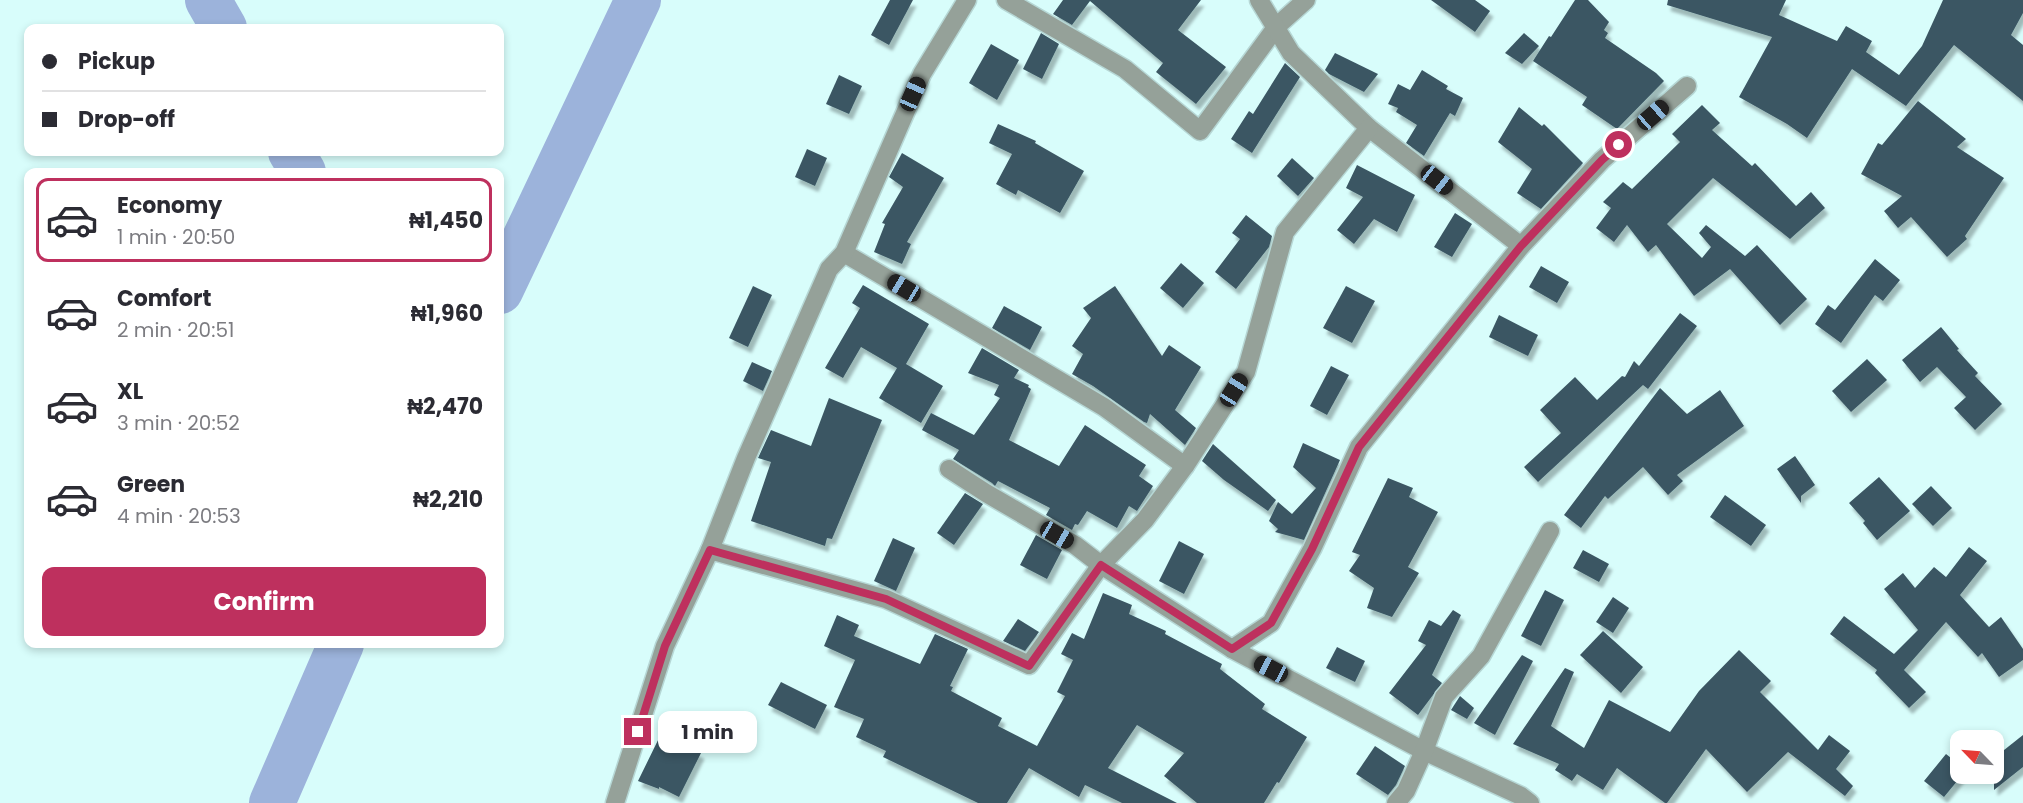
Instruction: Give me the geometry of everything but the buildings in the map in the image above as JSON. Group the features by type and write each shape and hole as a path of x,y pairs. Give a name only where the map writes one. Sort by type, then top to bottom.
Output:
{"street":[{"path":"615,803 665,646 710,550 746,458 829,269 844,253 922,74 967,0"},
{"path":"1006,0 1125,69 1200,131 1276,26 1306,0"},
{"path":"1259,0 1291,53 1369,128 1521,246"},
{"path":"1232,649 1271,623 1312,549 1359,447 1521,246 1602,160 1687,86"},
{"path":"710,550 886,599 1029,666 1101,565 1145,520 1185,466 1246,372 1285,231 1369,128"},
{"path":"844,253 1104,407 1185,466"},
{"path":"949,469 1075,545 1101,565 1232,649 1424,751 1521,796 1530,803"},
{"path":"1396,803 1406,791 1444,697 1481,656 1550,531"}],"waterway":[{"path":"208,0 222,24"},
{"path":"504,283 638,0"},
{"path":"293,156 301,168"},
{"path":"272,803 339,648"}],"route":[{"path":"638,732 665,646 710,550 886,599 1029,666 1101,565 1232,649 1271,623 1312,549 1359,447 1521,246 1619,145"}]}
